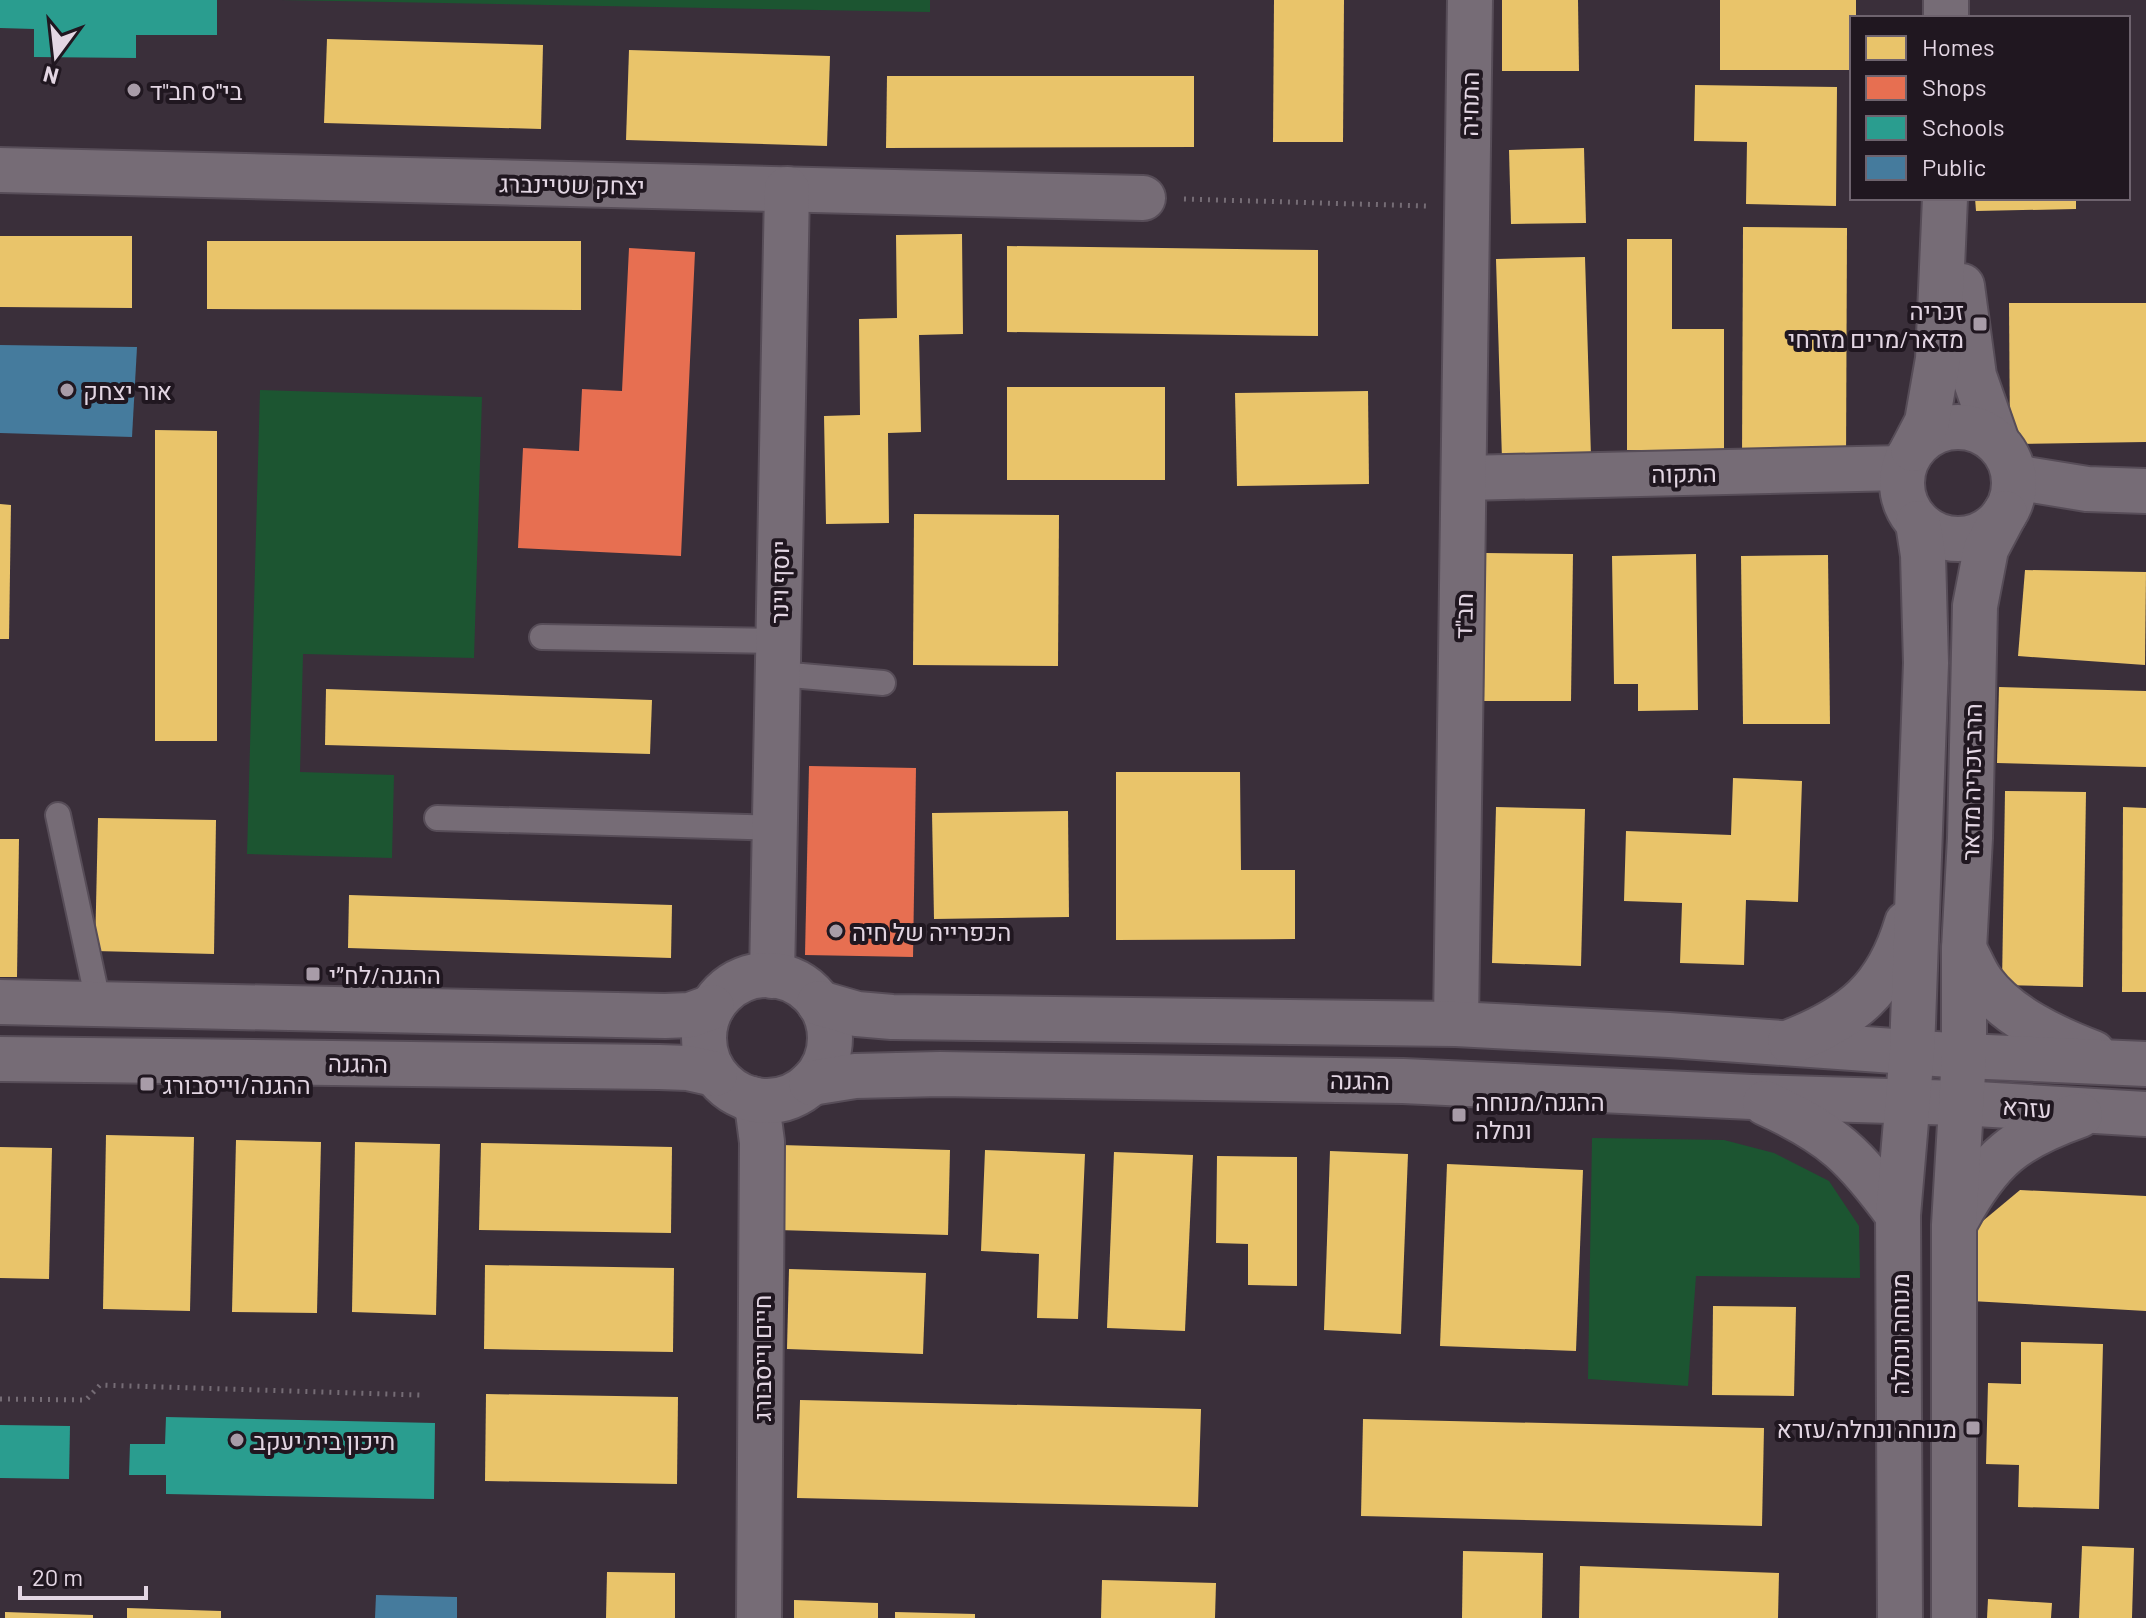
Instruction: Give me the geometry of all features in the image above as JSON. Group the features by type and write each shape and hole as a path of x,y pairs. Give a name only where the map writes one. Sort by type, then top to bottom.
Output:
{"street":[{"name":"התחיה","path":"1467,207 1470,0"},
{"name":"יצחק שטיינברג","path":"0,170 1143,198"},
{"name":"יוסף וינר","path":"772,976 787,189"},
{"path":"1908,459 1927,422 1938,359 1945,200"},
{"path":"1918,523 1948,538 1981,534 1995,525 2005,477 1974,376 1952,200"},
{"name":"חב\"ד","path":"1456,1024 1467,207"},
{"path":"1908,459 1927,436 1944,429 1963,427 1981,432 2005,477"},
{"name":"התקוה","path":"1465,478 1908,459"},
{"name":"הרב זכריה מדאר","path":"1908,459 1902,488 1907,507 1918,523 1923,555 1926,649 1912,1051"},
{"path":"2005,477 2087,489 2146,491"},
{"name":"הרב זכריה מדאר","path":"1964,1056 1964,949 1970,838 1975,606 2005,477"},
{"path":"1788,1043 1839,1020 1874,989 1890,967 1917,892"},
{"path":"1964,949 1982,982 2016,1014 2076,1046 2134,1063"},
{"path":"758,976 772,976 799,984 819,1003 827,1019 830,1036 828,1053 822,1069 798,1093 784,1099 752,1099 725,1085 715,1074 707,1058 705,1023 712,1007 731,986 758,976"},
{"path":"0,1002 665,1016 690,1015 712,1007"},
{"path":"819,1003 857,1014 892,1017 1456,1024 1912,1051"},
{"name":"עזרא","path":"1912,1051 2134,1063"},
{"name":"מנוחה ונחלה","path":"1900,1618 1898,1215 1912,1051"},
{"path":"1954,1618 1954,1225 1964,1056"},
{"name":"ההגנה","path":"0,1059 673,1067 715,1074"},
{"name":"ההגנה","path":"811,1083 855,1076 971,1074 1403,1081 1908,1102"},
{"path":"1752,1097 1793,1116 1841,1146 1867,1173 1898,1215"},
{"name":"חיים וייסבורג","path":"752,1099 758,1112 762,1142 759,1618"},
{"name":"עזרא","path":"1908,1102 2146,1114"},
{"path":"1954,1225 1974,1187 2011,1148 2039,1130 2090,1112"}],"lane":[{"path":"542,637 778,658 883,683"},
{"path":"58,815 99,1006"},
{"path":"437,818 777,828"}],"path":[{"path":"1143,198 1467,207"},
{"path":"0,1399 86,1400 100,1385 421,1395"}],"green space":[{"path":"281,0 930,0 930,12"},
{"path":"260,390 482,397 474,658 303,654 300,772 394,775 392,858 247,854"},
{"path":"1592,1138 1724,1140 1774,1153 1829,1181 1859,1226 1860,1278 1696,1276 1688,1386 1588,1379"}],"building: Homes":[{"path":"1274,0 1344,0 1343,142 1273,142"},
{"path":"1502,0 1578,0 1579,71 1502,71"},
{"path":"1720,0 1856,0 1856,16 1850,16 1850,70 1720,70"},
{"path":"327,39 543,45 541,129 324,123"},
{"path":"629,50 830,56 827,146 626,140"},
{"path":"887,76 1194,76 1194,147 886,148"},
{"path":"1695,85 1837,87 1836,206 1746,204 1747,142 1694,141"},
{"path":"1584,148 1586,223 1511,224 1509,150"},
{"path":"1975,200 2076,200 2076,209 1976,211"},
{"path":"1743,227 1847,228 1846,464 1742,463"},
{"path":"962,234 963,334 919,335 921,432 888,433 889,523 826,524 824,416 860,415 859,319 897,318 896,235"},
{"path":"0,236 132,236 132,308 0,307"},
{"path":"1627,239 1672,239 1672,329 1724,329 1724,451 1627,450"},
{"path":"207,241 581,241 581,310 207,309"},
{"path":"1007,246 1318,250 1318,336 1007,332"},
{"path":"1585,257 1591,457 1502,460 1496,259"},
{"path":"2009,303 2146,303 2146,442 2010,444"},
{"path":"1007,387 1165,387 1165,480 1007,480"},
{"path":"1368,391 1369,484 1237,486 1235,393"},
{"path":"155,430 217,431 217,741 155,741"},
{"path":"0,504 11,505 9,639 0,639"},
{"path":"914,514 1059,515 1058,666 913,665"},
{"path":"1485,553 1573,554 1571,701 1484,701"},
{"path":"1696,554 1698,710 1638,711 1638,684 1614,684 1612,556"},
{"path":"1828,555 1830,724 1743,724 1741,556"},
{"path":"2025,570 2146,572 2145,665 2018,656"},
{"path":"1999,687 2146,691 2146,767 1997,763"},
{"path":"326,689 652,700 650,754 325,745"},
{"path":"1116,772 1240,772 1241,870 1295,870 1295,939 1116,940"},
{"path":"1733,778 1802,781 1798,902 1746,900 1744,965 1680,963 1682,903 1624,901 1626,831 1731,835"},
{"path":"2005,791 2086,792 2083,987 2002,985"},
{"path":"1496,807 1585,809 1581,966 1492,963"},
{"path":"2123,807 2146,808 2146,992 2122,992"},
{"path":"1068,811 1069,917 934,919 932,813"},
{"path":"98,818 216,820 214,954 95,951"},
{"path":"0,839 19,839 17,977 0,977"},
{"path":"349,895 672,905 671,958 348,948"},
{"path":"106,1135 194,1137 190,1311 103,1309"},
{"path":"236,1140 321,1142 317,1313 232,1312"},
{"path":"355,1142 440,1144 436,1315 352,1312"},
{"path":"481,1143 672,1147 671,1233 479,1230"},
{"path":"781,1145 950,1150 948,1235 778,1230"},
{"path":"0,1147 52,1148 49,1279 0,1278"},
{"path":"985,1150 1085,1154 1078,1319 1037,1318 1039,1254 981,1251"},
{"path":"1330,1151 1408,1154 1401,1334 1324,1330"},
{"path":"1114,1152 1193,1155 1185,1331 1107,1328"},
{"path":"1217,1156 1297,1157 1297,1286 1248,1285 1248,1244 1216,1243"},
{"path":"1447,1164 1583,1170 1576,1351 1440,1346"},
{"path":"2020,1190 2146,1196 2146,1311 1971,1301 1978,1225"},
{"path":"485,1265 674,1268 673,1352 484,1349"},
{"path":"789,1269 926,1273 923,1354 787,1349"},
{"path":"1713,1306 1796,1307 1794,1396 1712,1395"},
{"path":"2021,1342 2103,1344 2099,1509 2018,1507 2019,1465 1986,1464 1988,1383 2021,1384"},
{"path":"486,1394 678,1397 677,1484 485,1481"},
{"path":"800,1400 1201,1409 1198,1507 797,1498"},
{"path":"1363,1419 1764,1428 1762,1526 1361,1516"},
{"path":"2082,1546 2134,1548 2132,1618 2079,1618"},
{"path":"1463,1551 1543,1553 1542,1618 1462,1618"},
{"path":"1580,1566 1779,1573 1778,1618 1579,1618"},
{"path":"607,1572 675,1573 675,1618 606,1618"},
{"path":"1102,1580 1216,1583 1215,1618 1101,1618"},
{"path":"1988,1599 2052,1603 2051,1618 1987,1618"},
{"path":"794,1600 878,1603 878,1618 794,1618"},
{"path":"127,1608 221,1611 221,1618 127,1618"},
{"path":"5,1612 93,1615 93,1618 5,1618"},
{"path":"895,1612 975,1614 975,1618 895,1618"}],"building: Shops":[{"path":"629,248 695,252 681,556 518,548 523,448 579,451 582,389 622,391"},
{"path":"809,766 916,768 913,957 805,955"}],"building: Schools":[{"path":"0,0 217,0 217,35 136,35 136,58 34,57 34,29 0,28"},
{"path":"166,1417 435,1423 434,1499 166,1494 166,1475 129,1475 130,1444 165,1444"},
{"path":"0,1425 70,1426 69,1479 0,1478"}],"building: Public":[{"name":"אור יצחק","path":"0,345 137,347 132,437 0,433"},
{"path":"376,1595 457,1597 457,1618 375,1618"}],"place":[{"name":"בי\"ס חב\"ד","path":"134,90"},
{"name":"זכריה מדאר/מרים מזרחי","path":"1980,324"},
{"name":"אור יצחק","path":"67,390"},
{"name":"הכפרייה של חיה","path":"836,931"},
{"name":"ההגנה/לח״י","path":"313,974"},
{"name":"ההגנה/וייסבורג","path":"147,1084"},
{"name":"ההגנה/מנוחה ונחלה","path":"1459,1115"},
{"name":"מנוחה ונחלה/עזרא","path":"1973,1428"},
{"name":"תיכון בית יעקב","path":"237,1440"}]}
